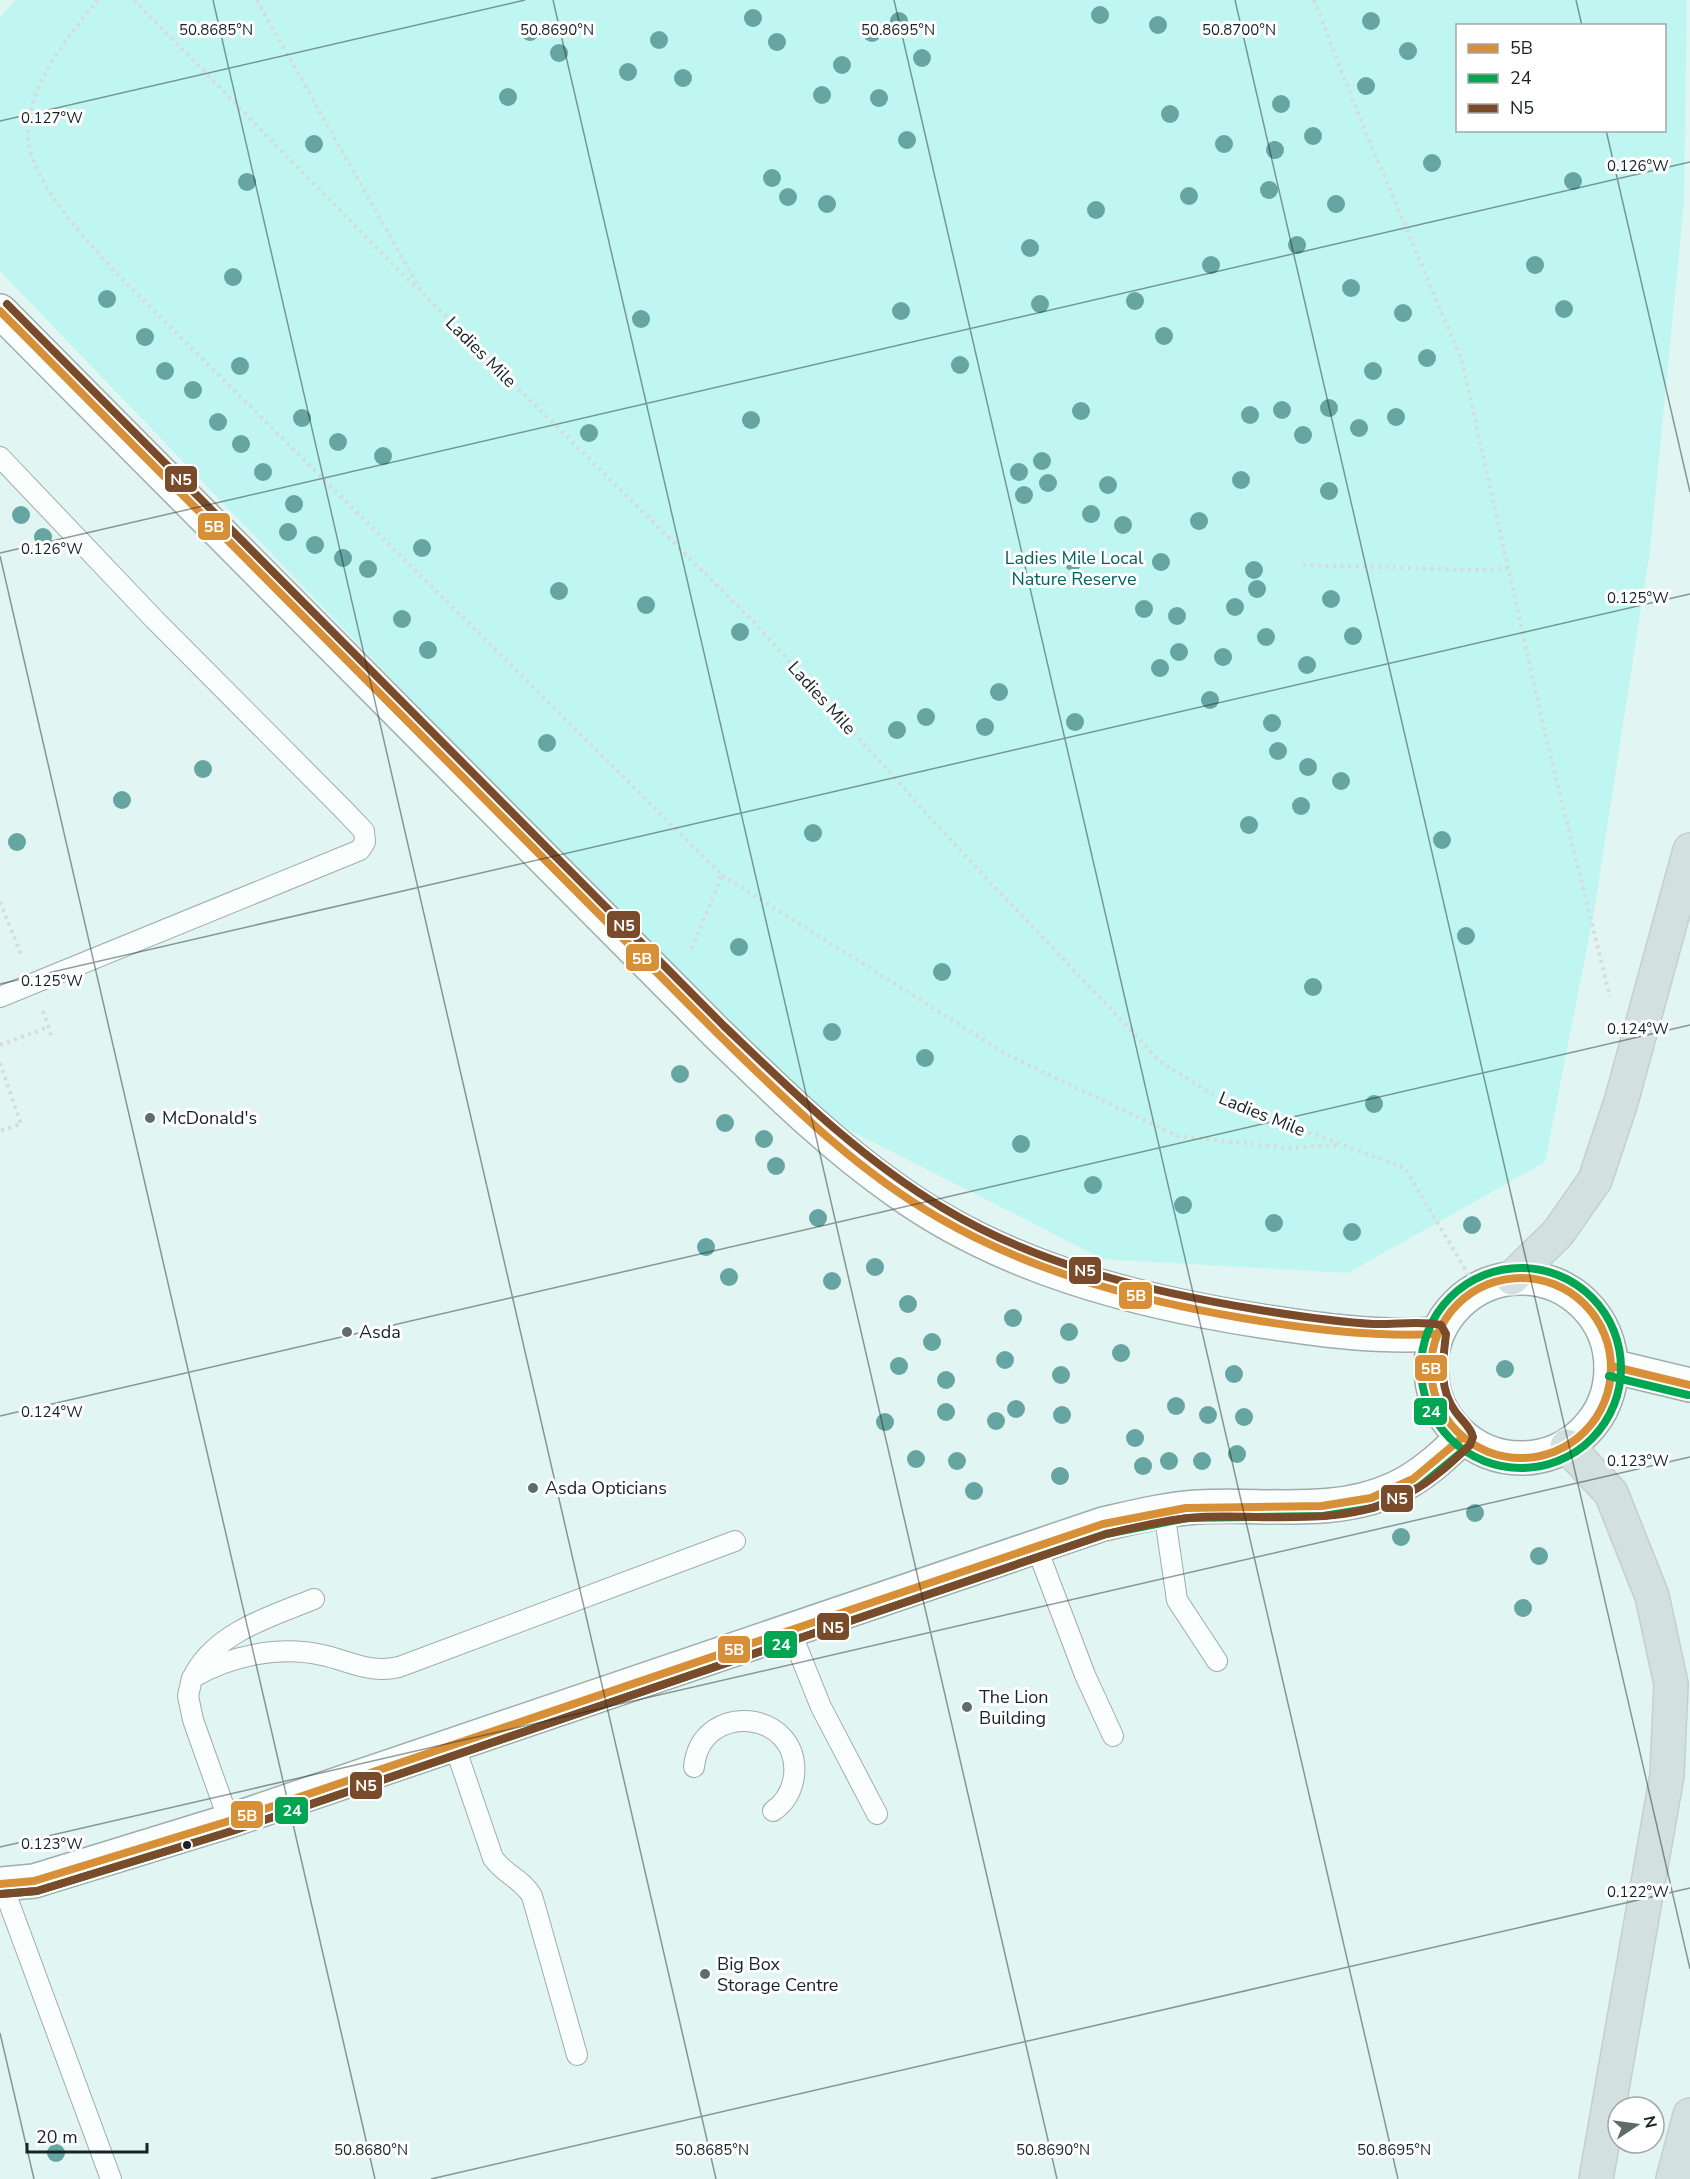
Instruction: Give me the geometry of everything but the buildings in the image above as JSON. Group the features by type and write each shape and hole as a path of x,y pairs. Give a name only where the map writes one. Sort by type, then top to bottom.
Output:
{"highway":[{"path":"1512,1278 1558,1233 1595,1180 1621,1102 1690,850"},
{"path":"1567,1446 1611,1493 1652,1596 1671,1684 1667,1776 1596,2179"},
{"path":"1673,2179 1690,2115"}],"street":[{"path":"0,311 674,990 821,1133 898,1193 978,1240 1078,1280 1148,1301 1327,1331 1395,1336 1436,1334"},
{"path":"1512,1278 1542,1279 1569,1291 1591,1311 1605,1337 1611,1365 1609,1389 1600,1412 1586,1431 1567,1446 1542,1456 1517,1458 1491,1454 1463,1437 1447,1421 1434,1394 1430,1364 1436,1334 1453,1308 1477,1288 1512,1278"},
{"path":"1611,1365 1679,1383"},
{"path":"1,1884 34,1881 229,1821 1103,1524 1164,1511 1227,1506 1333,1505 1368,1499 1394,1489 1420,1474 1463,1437"}],"lane":[{"path":"0,457 147,611 350,816 364,831 365,842 360,850 0,997"},
{"path":"1164,1511 1177,1600 1217,1661"},
{"path":"192,1678 223,1663 289,1651 321,1655 374,1670 399,1667 735,1541"},
{"path":"1036,1546 1085,1675 1113,1736"},
{"path":"229,1821 193,1720 188,1696 192,1678 206,1657 236,1633 261,1620 314,1599"},
{"path":"790,1630 821,1707 877,1814"},
{"path":"694,1767 702,1743 721,1725 747,1720 765,1725 785,1741 794,1766 794,1779 787,1797 773,1811"},
{"path":"454,1744 493,1858 503,1872 527,1888 532,1896 577,2055"},
{"path":"1,1884 111,2179"}],"path":[{"path":"99,0 61,44 47,68 30,125 29,143 34,161 52,193 80,234 141,298 722,875 1008,1055 1177,1136 1288,1148 1341,1144"},
{"path":"134,0 422,293"},
{"name":"Ladies Mile","path":"257,0 422,293 753,621 956,846 1162,1063 1224,1101 1406,1168 1477,1288"},
{"path":"1314,0 1359,116 1462,361 1545,733 1611,998"},
{"path":"1303,565 1480,570 1508,568"},
{"path":"674,990 722,875"},
{"path":"0,1045 49,1027"},
{"path":"0,1063 21,1124 0,1131"}],"green space":[{"name":"Ladies Mile Local Nature Reserve","path":"16,0 1687,0 1684,203 1650,550 1594,912 1545,1162 1348,1273 1103,1259 802,1106 0,271 0,17"}],"transit line":[{"name":"N5","path":"1,1894 37,1891 232,1831 1106,1534 1189,1518 1307,1517 1359,1511 1385,1504 1409,1493 1433,1477 1470,1445 1473,1437 1446,1393 1443,1374 1446,1334 1441,1325 1373,1324 1302,1317 1178,1295 1097,1274 1018,1246 980,1228 943,1208 884,1168 829,1123 724,1026 7,304"},
{"name":"5B","path":"0,311 717,1033 822,1133 908,1199 974,1237 1011,1254 1048,1269 1125,1293 1203,1311 1291,1326 1363,1333 1436,1334"},
{"name":"24","path":"1511,1268 1531,1268 1568,1279 1585,1290 1599,1304 1614,1330 1621,1358 1621,1368 1617,1397 1610,1415 1599,1432 1585,1446 1568,1457 1550,1464 1531,1468 1511,1468 1474,1457 1457,1446 1443,1432 1432,1415 1425,1397 1421,1378 1421,1358 1432,1321 1443,1304 1457,1290 1474,1279 1492,1272 1511,1268"},
{"name":"5B","path":"1521,1278 1555,1285 1571,1293 1585,1304 1596,1318 1604,1334 1611,1368 1604,1402 1596,1418 1585,1432 1571,1443 1555,1451 1521,1458 1487,1451 1471,1443 1457,1432 1446,1418 1438,1402 1431,1368 1438,1334 1446,1318 1457,1304 1471,1293 1487,1285 1521,1278"},
{"name":"5B","path":"1611,1366 1690,1385"},
{"name":"24","path":"1609,1376 1688,1395"},
{"name":"5B","path":"0,1884 34,1881 229,1821 1103,1524 1186,1508 1322,1506 1371,1498 1413,1479 1463,1437"},
{"name":"24","path":"1,1894 37,1891 232,1831 1106,1534 1187,1518 1323,1516 1373,1508 1419,1487 1470,1445"}],"place":[{"name":"McDonald's","path":"150,1118"},
{"name":"Asda","path":"347,1332"},
{"name":"Asda Opticians","path":"533,1488"},
{"name":"The Lion Building","path":"967,1707"},
{"name":"Big Box Storage Centre","path":"705,1974"}]}
